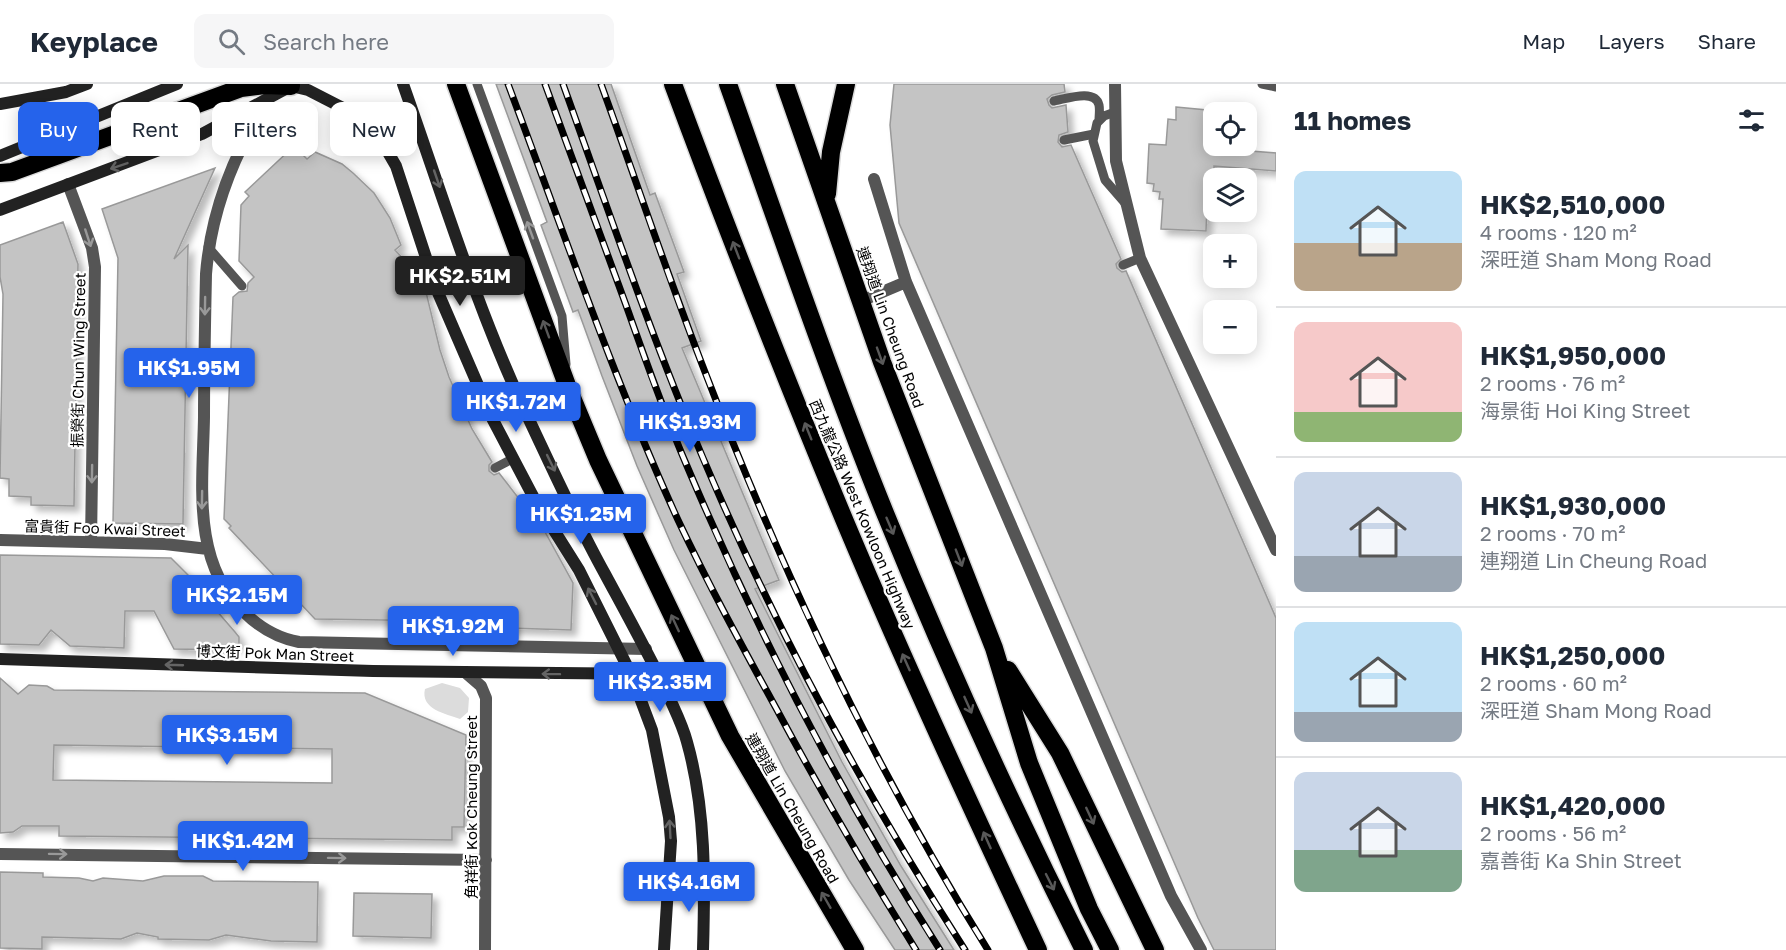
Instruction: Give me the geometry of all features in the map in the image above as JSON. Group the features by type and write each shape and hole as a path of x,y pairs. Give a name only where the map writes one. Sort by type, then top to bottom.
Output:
{"highway":[{"name":"連翔道 Lin Cheung Road","path":"456,84 568,388 603,471 730,736 855,950"},
{"name":"西九龍公路 West Kowloon Highway","path":"673,84 725,222 830,485 912,675 1038,950"},
{"name":"西九龍公路 West Kowloon Highway","path":"728,84 817,337 869,472 953,671 1034,850 1084,950"},
{"name":"連翔道 Lin Cheung Road","path":"785,84 882,362 994,648 1029,763 1089,909 1110,950"},
{"path":"826,200 831,152 846,84"},
{"path":"0,174 12,172 241,88 294,85"},
{"path":"994,648 1060,753 1155,950"}],"main road":[{"path":"0,105 66,92 87,84"},
{"path":"0,156 177,84"},
{"path":"403,84 487,322 524,410 597,559 646,649 680,721 697,788 702,836 703,950"},
{"path":"0,210 202,134 294,85 345,109 372,128 396,166 436,288 530,503 579,570 631,674 652,730 669,817 671,841 664,950"},
{"name":"博文街 Pok Man Street","path":"0,659 466,673 658,674"}],"street":[{"path":"1115,84 1116,161 1140,258 1276,550"},
{"name":"博文街 Pok Man Street","path":"268,100 254,122 231,170 216,211 208,247 205,286 202,510 214,572 223,587 250,618 284,640 315,643 646,649"},
{"path":"874,179 906,282 1171,896 1201,950"},
{"name":"振榮街 Chun Wing Street","path":"68,184 92,248 95,267 91,542"},
{"path":"861,301 906,282"},
{"name":"富貴街 Foo Kwai Street","path":"0,540 165,544 208,549"},
{"name":"角祥街 Kok Cheung Street","path":"466,673 481,687 486,698 485,950"},
{"path":"0,854 486,860"}],"lane":[{"path":"477,84 562,316 568,388"},
{"path":"1262,84 1276,87"},
{"path":"1054,101 1086,95 1094,98 1099,104 1099,120 1092,141 1105,180 1126,205"},
{"path":"1099,120 1115,112"},
{"path":"1064,140 1094,134"},
{"path":"208,247 242,286"},
{"path":"1123,265 1140,258"},
{"path":"495,468 512,459"},
{"path":"453,621 453,646"}],"shaded area":[{"path":"442,683 460,688 469,698 468,712 460,719 435,710 426,701 425,689"}],"building":[{"path":"496,84 611,84 650,195 655,193 684,272 677,274 701,341 682,348 779,580 755,589 842,762 901,866 954,950 895,950 849,880 785,771 674,550 637,466 578,310 573,312 541,225 547,222"},
{"path":"894,84 1064,84 1065,92 1052,95 1047,99 1052,108 1066,105 1068,132 1059,135 1058,142 1062,147 1071,145 1121,259 1116,264 1117,268 1122,272 1126,271 1276,618 1276,950 1214,950 1198,918 899,223 890,125"},
{"path":"1176,107 1203,110 1203,156 1257,156 1257,152 1276,153 1276,171 1214,166 1214,168 1203,168 1203,222 1206,222 1206,231 1161,229 1163,199 1159,199 1160,192 1153,191 1154,184 1147,183 1149,144 1166,145 1168,119 1176,120"},
{"path":"318,153 342,164 374,193 390,218 401,245 395,250 409,265 405,269 426,292 449,377 472,429 492,462 489,465 489,471 494,475 499,473 520,500 517,505 520,510 524,512 529,510 539,521 573,583 571,630 479,627 479,622 460,622 454,614 446,621 315,619 229,528 231,526 224,519 233,297 239,292 247,291 248,283 254,277 239,261 241,205 249,196 245,192 283,156 304,156 307,159 310,156 318,156"},
{"path":"215,168 174,259 188,245 183,524 113,523 118,258 102,209"},
{"path":"63,222 78,264 74,506 31,505 31,497 9,496 9,479 0,478 3,294 0,277 0,245"},
{"path":"0,555 171,558 199,586 239,637 239,644 226,650 174,649 154,611 125,611 124,648 70,646 51,630 39,645 0,644"},
{"path":"0,678 18,694 29,685 47,686 54,690 365,693 466,735 464,827 452,827 452,840 59,836 59,826 22,826 13,832 0,833","holes":["54,745 332,749 332,783 53,780"]},
{"path":"0,872 43,873 43,877 79,878 93,881 103,878 143,881 164,876 203,876 213,881 318,882 317,942 271,941 226,935 209,940 158,939 158,937 137,933 121,939 42,937 42,949 0,948"},
{"path":"354,893 432,894 431,938 353,936"}],"railway":[{"path":"508,84 610,358 678,520 701,568 810,769 916,950"},
{"path":"545,84 663,406 714,529 803,713 869,833 940,950"},
{"path":"563,84 666,366 703,458 760,585 857,771 965,950"},
{"path":"601,84 705,372 798,595 869,740 946,881 988,950"}]}
